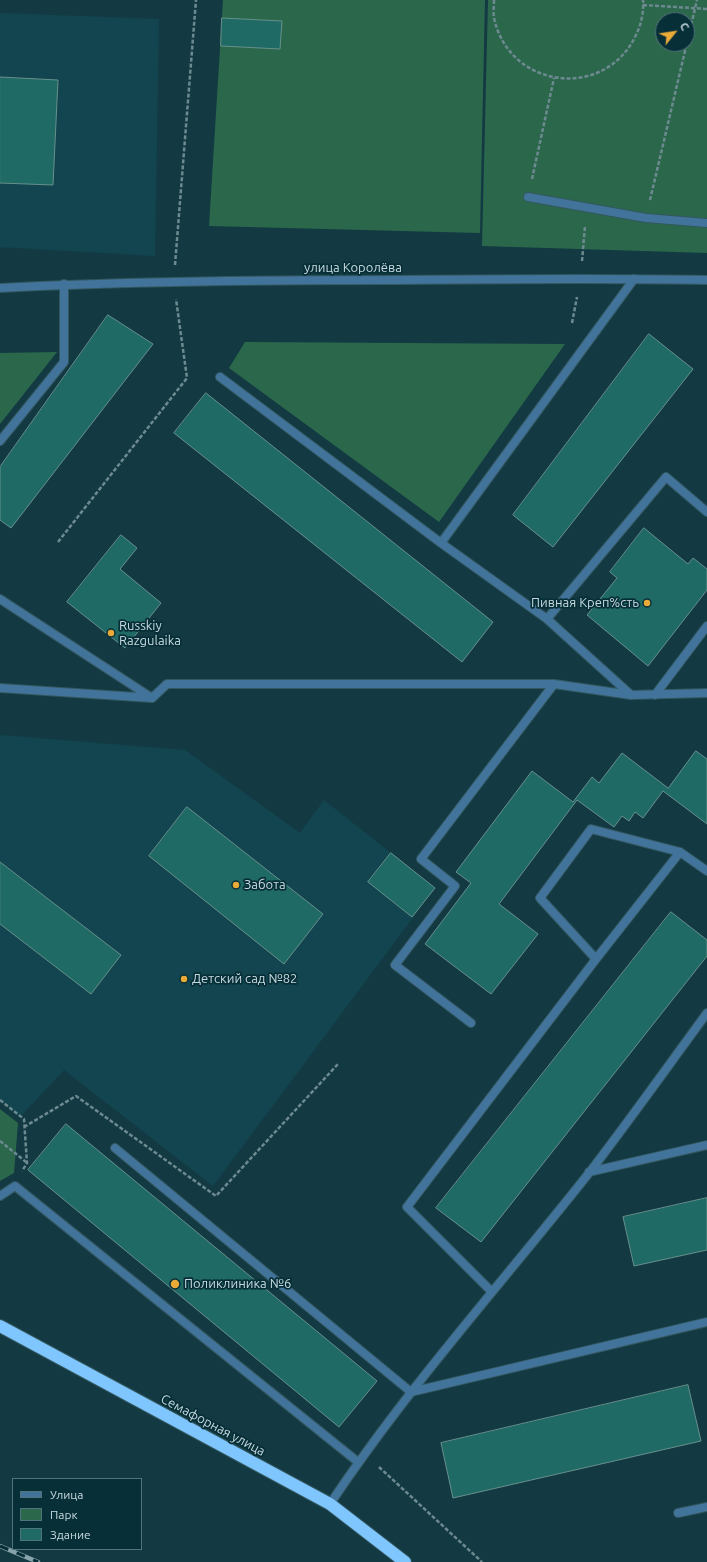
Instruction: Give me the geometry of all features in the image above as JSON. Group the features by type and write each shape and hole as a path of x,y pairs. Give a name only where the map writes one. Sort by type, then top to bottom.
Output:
{"highway":[{"name":"Семафорная улица","path":"0,1326 330,1504 405,1562"}],"street":[{"path":"528,197 646,218 707,223"},
{"path":"441,543 634,279"},
{"name":"улица Королёва","path":"0,288 64,284 174,281 707,280"},
{"path":"0,441 64,362 64,284"},
{"path":"220,377 441,543 547,619 631,695"},
{"path":"547,619 666,477 707,512"},
{"path":"0,598 152,698"},
{"path":"655,695 707,626"},
{"path":"0,688 152,698 167,684 554,684 631,695 707,693"},
{"path":"471,1023 395,965 455,886 421,859 554,684"},
{"path":"596,958 540,898 591,829 680,852 707,871"},
{"path":"492,1292 407,1207 596,958 680,852"},
{"path":"330,1504 364,1453 411,1392 589,1172 707,1013"},
{"path":"589,1172 707,1145"},
{"path":"115,1148 411,1392"},
{"path":"0,1196 15,1186 358,1462"},
{"path":"411,1392 707,1322"},
{"path":"678,1512 707,1507"}],"path":[{"path":"58,542 187,378 174,281 196,0"},
{"path":"494,0 494,18 502,39 515,57 533,70 554,78 576,79 597,74 616,63 631,46 640,27 643,0"},
{"path":"646,218 698,0"},
{"path":"643,5 707,9"},
{"path":"528,197 554,78"},
{"path":"24,1127 76,1096 216,1196 338,1064"},
{"path":"0,1141 27,1163"},
{"path":"364,1453 482,1562"}],"shaded area":[{"path":"0,13 159,19 155,256 0,247"},
{"name":"Детский сад №82","path":"0,735 185,750 300,833 324,800 435,888 213,1186 64,1070 20,1117 0,1101"}],"green space":[{"path":"223,0 485,0 480,233 209,226"},
{"path":"488,0 707,0 707,253 482,246"},
{"path":"245,342 565,344 439,522 229,368"},
{"path":"57,352 0,424 0,353"},
{"path":"0,1109 18,1123 14,1173 0,1181"}],"building":[{"path":"222,18 282,21 280,49 221,46"},
{"path":"0,77 58,80 53,185 0,183"},
{"path":"108,315 153,344 11,528 0,520 0,467"},
{"path":"649,334 693,369 553,547 513,515"},
{"path":"206,393 493,622 462,662 174,433"},
{"name":"Пивная Креп%сть","path":"644,528 688,564 693,558 707,569 707,590 648,666 587,615 617,578 610,572"},
{"path":"121,535 137,548 120,569 161,603 125,648 67,602"},
{"path":"696,751 707,759 707,824 663,791 643,818 635,812 629,821 622,816 614,827 577,800 499,904 538,934 491,994 425,944 471,883 456,872 532,771 573,802 592,777 599,783 622,753 668,788"},
{"name":"Забота","path":"187,807 323,914 284,964 149,856"},
{"path":"391,853 435,888 412,917 368,882"},
{"path":"0,862 121,955 91,994 0,924"},
{"path":"671,912 707,940 707,956 481,1242 436,1208"},
{"path":"66,1124 377,1381 339,1427 28,1170"},
{"path":"707,1198 707,1250 634,1266 623,1217"},
{"path":"688,1385 701,1441 453,1498 441,1443"}],"railway":[{"path":"0,1546 38,1562"}],"place":[{"name":"Пивная Креп%сть","path":"647,603"},
{"name":"Russkiy Razgulaika","path":"111,633"},
{"name":"Забота","path":"236,885"},
{"name":"Детский сад №82","path":"184,979"},
{"name":"Поликлиника №6","path":"175,1284"}]}
